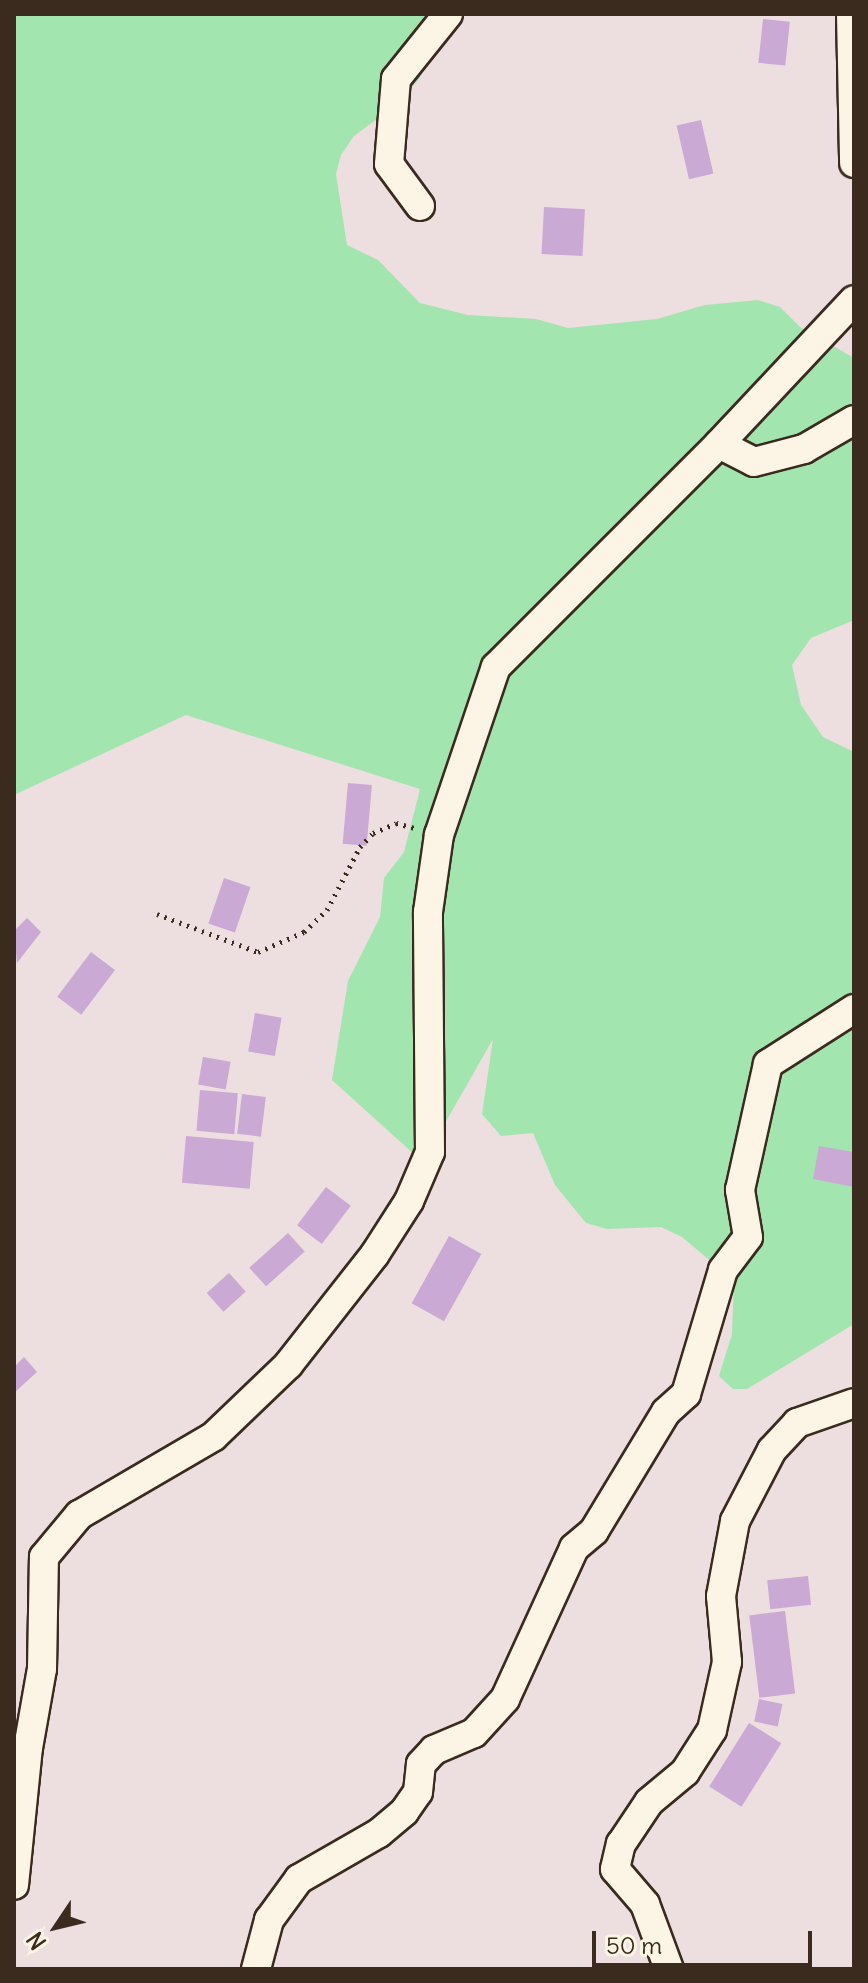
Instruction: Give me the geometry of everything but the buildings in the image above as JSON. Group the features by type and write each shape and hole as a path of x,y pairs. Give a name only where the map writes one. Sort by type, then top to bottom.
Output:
{"street":[{"path":"420,206 389,164 396,79 448,14"},
{"path":"851,14 854,163"},
{"path":"14,1885 28,1748 42,1669 44,1557 79,1515 214,1436 288,1365 375,1254 409,1201 430,1152 428,912 439,835 496,667 719,444 854,300"},
{"path":"719,444 754,462 804,449 854,420"},
{"path":"256,1969 269,1920 299,1879 379,1833 404,1812 418,1792 421,1764 434,1750 474,1733 505,1699 574,1548 594,1531 666,1412 686,1394 723,1270 748,1237 740,1190 768,1064 854,1009"},
{"path":"669,1969 645,1904 615,1869 621,1844 649,1802 685,1772 712,1730 727,1662 721,1596 735,1521 772,1450 797,1423 854,1403"}],"path":[{"path":"157,914 258,952 304,932 327,910 360,847 373,833 396,823 439,835"}],"green space":[{"path":"14,14 440,14 420,78 396,105 354,136 341,155 336,174 347,245 378,260 420,303 468,315 536,319 568,328 657,319 705,305 758,300 780,307 800,327 854,358 854,620 811,638 792,665 801,705 823,737 854,752 854,1324 747,1389 733,1389 719,1376 732,1334 734,1281 682,1237 661,1227 607,1229 586,1223 555,1185 533,1133 501,1136 482,1114 493,1039 444,1125 441,1140 415,1155 332,1080 348,981 380,917 384,878 404,852 420,789 186,715 14,795"}]}
